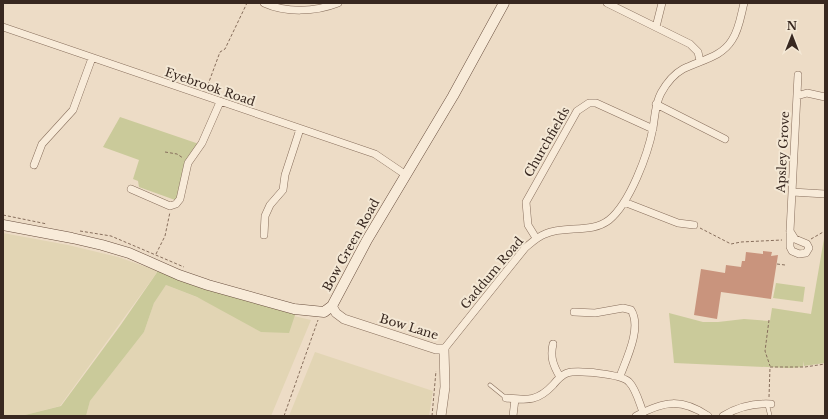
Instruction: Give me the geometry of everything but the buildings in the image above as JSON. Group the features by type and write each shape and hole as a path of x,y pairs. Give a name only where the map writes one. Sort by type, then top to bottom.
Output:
{"main road":[{"name":"Bow Green Road","path":"321,312 332,306 367,240 453,96 504,3"},
{"path":"3,225 102,245 129,253 179,275 208,285 294,309 321,312"}],"street":[{"path":"264,3 280,8 295,10 313,9 338,3"},
{"path":"607,3 690,44 698,52 700,61"},
{"path":"656,27 662,3"},
{"name":"Gaddum Road","path":"444,349 525,248 536,238 554,231 598,226 610,220 624,202 639,172 652,129 656,104 661,94 682,69 721,52 728,46 737,30 744,3"},
{"name":"Eyebrook Road","path":"3,27 204,97 375,154 406,174"},
{"path":"34,165 42,144 73,110 92,58"},
{"name":"Apsley Grove","path":"790,240 798,75"},
{"path":"797,96 806,93 825,97"},
{"path":"131,189 170,206 176,204 180,198 189,161 202,143 220,102"},
{"name":"Churchfields","path":"536,238 528,226 526,202 577,111 589,103 596,103 652,129"},
{"path":"656,104 725,139"},
{"path":"264,235 265,216 270,205 283,190 285,175 300,129"},
{"path":"792,192 825,194"},
{"path":"624,202 678,223 694,225"},
{"path":"790,231 795,239 806,243 808,246 808,251 799,254 792,251 790,240"},
{"name":"Bow Lane","path":"332,306 336,314 344,319 436,349 444,349 446,388 441,416"},
{"path":"574,312 595,313 623,308 631,310 636,320 636,324 633,341 620,376"},
{"path":"552,344 552,364 560,377"},
{"path":"506,398 534,400 547,391 560,377 575,372 620,376 628,380 633,387 643,412"},
{"path":"513,416 515,399"},
{"path":"636,416 662,404 683,403 708,416"},
{"path":"723,416 732,410 749,405 769,404"}],"lane":[{"path":"490,385 506,398"},
{"path":"769,404 770,416"}],"path":[{"path":"204,97 220,52 225,49 247,3"},
{"path":"165,152 177,154 189,161"},
{"path":"156,254 168,225 170,206"},
{"path":"694,225 732,244 752,241 790,240"},
{"path":"806,243 825,231"},
{"path":"777,264 785,265"},
{"path":"284,416 310,348 321,312"},
{"path":"769,320 765,351 770,367 769,404"},
{"path":"770,367 805,367 825,364"},
{"path":"432,416 436,365"}],"shaded area":[{"path":"3,233 68,245 118,257 158,271 60,406 21,416 3,416"},
{"path":"166,285 288,333 294,316 311,320 271,416 86,416 90,401 144,332 154,303"},
{"path":"315,352 433,391 429,416 289,416"}],"green space":[{"path":"120,117 199,144 179,195 175,200 139,187 138,181 133,179 139,160 103,147"},
{"path":"825,233 825,363 804,366 804,361 803,367 789,368 674,363 669,313 703,322 744,319 770,321 772,308 811,314"},
{"path":"158,271 296,312 289,333 261,332 197,297 166,285 154,303 144,332 90,401 86,416 21,416 61,406 120,326"},
{"path":"776,283 805,287 803,302 773,298"}]}
